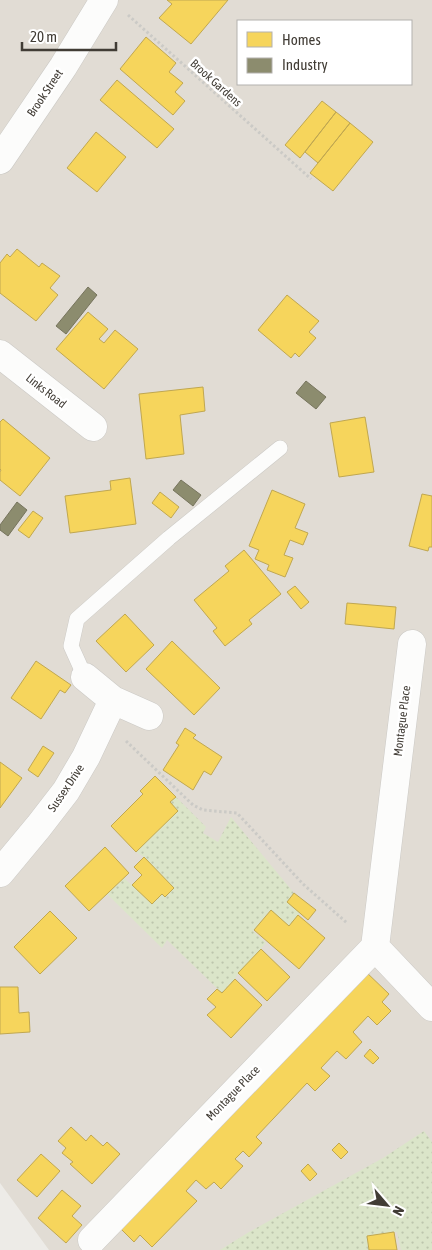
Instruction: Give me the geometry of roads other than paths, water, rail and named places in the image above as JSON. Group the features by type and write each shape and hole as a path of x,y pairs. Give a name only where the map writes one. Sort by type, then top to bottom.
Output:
{"street":[{"name":"Brook Street","path":"0,160 63,67 115,7"},
{"name":"Links Road","path":"0,354 93,427"},
{"name":"Montague Place","path":"92,1240 374,947 412,644"},
{"path":"85,677 109,710 149,716"},
{"name":"Sussex Drive","path":"2,868 66,791 86,757 109,710"},
{"path":"374,947 432,1007"}],"lane":[{"path":"85,677 71,646 77,619 169,538 280,448"}]}
